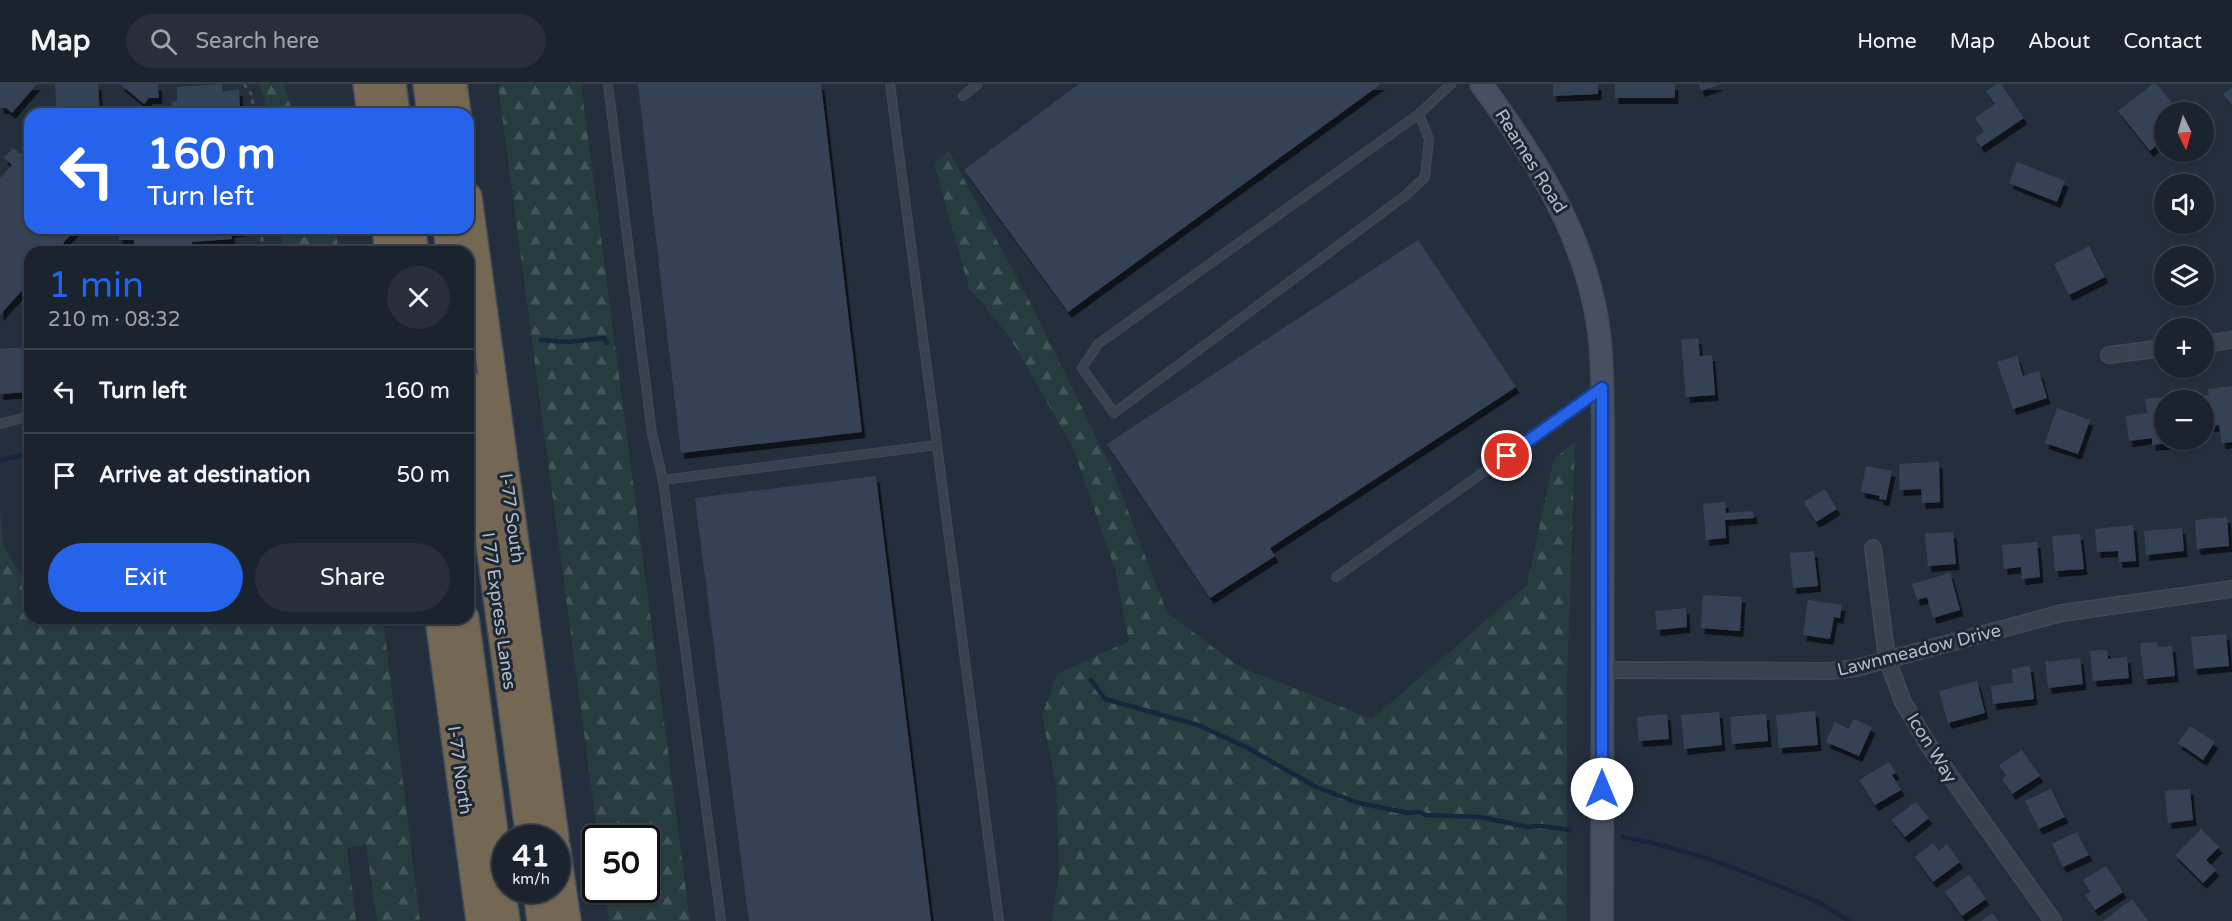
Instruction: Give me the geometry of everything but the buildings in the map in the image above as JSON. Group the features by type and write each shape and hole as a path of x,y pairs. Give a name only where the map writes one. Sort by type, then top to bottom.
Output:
{"highway":[{"path":"367,84 369,108"},
{"path":"392,84 395,108"},
{"path":"428,84 430,108"},
{"path":"453,84 456,108"},
{"name":"I-77 South","path":"473,234 553,825"},
{"name":"I 77 Express Lanes","path":"474,428 528,825"},
{"name":"I-77 North","path":"440,624 480,921"},
{"name":"I 77 Express Lanes","path":"466,624 506,921"},
{"path":"539,903 541,921"},
{"path":"564,903 567,921"}],"main road":[{"name":"Reames Road","path":"1481,84 1544,177 1569,223 1586,273 1598,323 1602,388 1602,921"}],"street":[{"path":"2214,343 2232,340"},
{"path":"2109,355 2154,349"},
{"name":"Icon Way","path":"1873,548 1887,659 1903,702 1929,746 2054,921"},
{"name":"Lawnmeadow Drive","path":"1602,670 1829,671 1856,668 2062,613 2232,589"}],"lane":[{"path":"608,84 652,434 663,480 721,921"},
{"path":"890,84 999,921"},
{"path":"963,96 978,84"},
{"path":"1419,114 1429,139 1425,177 1406,195 1114,413 1082,368 1098,344 1419,114 1451,84"},
{"path":"1336,577 1602,388"},
{"path":"0,424 24,418"},
{"path":"663,480 938,445"}],"path":[{"path":"244,84 252,95 253,108"}],"green space":[{"path":"260,84 284,84 291,108 266,108"},
{"path":"498,84 581,84 690,921 609,921 607,903 660,903 660,825 596,825"},
{"path":"949,151 1034,310 1113,472 1167,613 1240,667 1372,719 1527,585 1554,459 1575,442 1567,683 1567,921 1052,921 1059,874 1056,783 1042,716 1057,674 1129,641 1115,569 1073,448 1010,337 969,288 934,164"},
{"path":"281,234 336,234 338,246 282,246"},
{"path":"0,509 3,545 20,574 24,574 24,624 384,624 420,921 377,921 366,845 347,848 356,921 0,921"}],"waterway":[{"path":"541,340 568,342 604,338 607,343"},
{"path":"0,460 24,455"},
{"path":"1091,680 1105,699 1198,725 1248,748 1316,787 1359,803 1408,813 1480,817 1528,827 1540,826 1570,830"},
{"path":"1623,837 1681,850 1737,869 1813,900 1849,921"}],"route":[{"path":"1507,456 1602,388 1602,789"}]}
